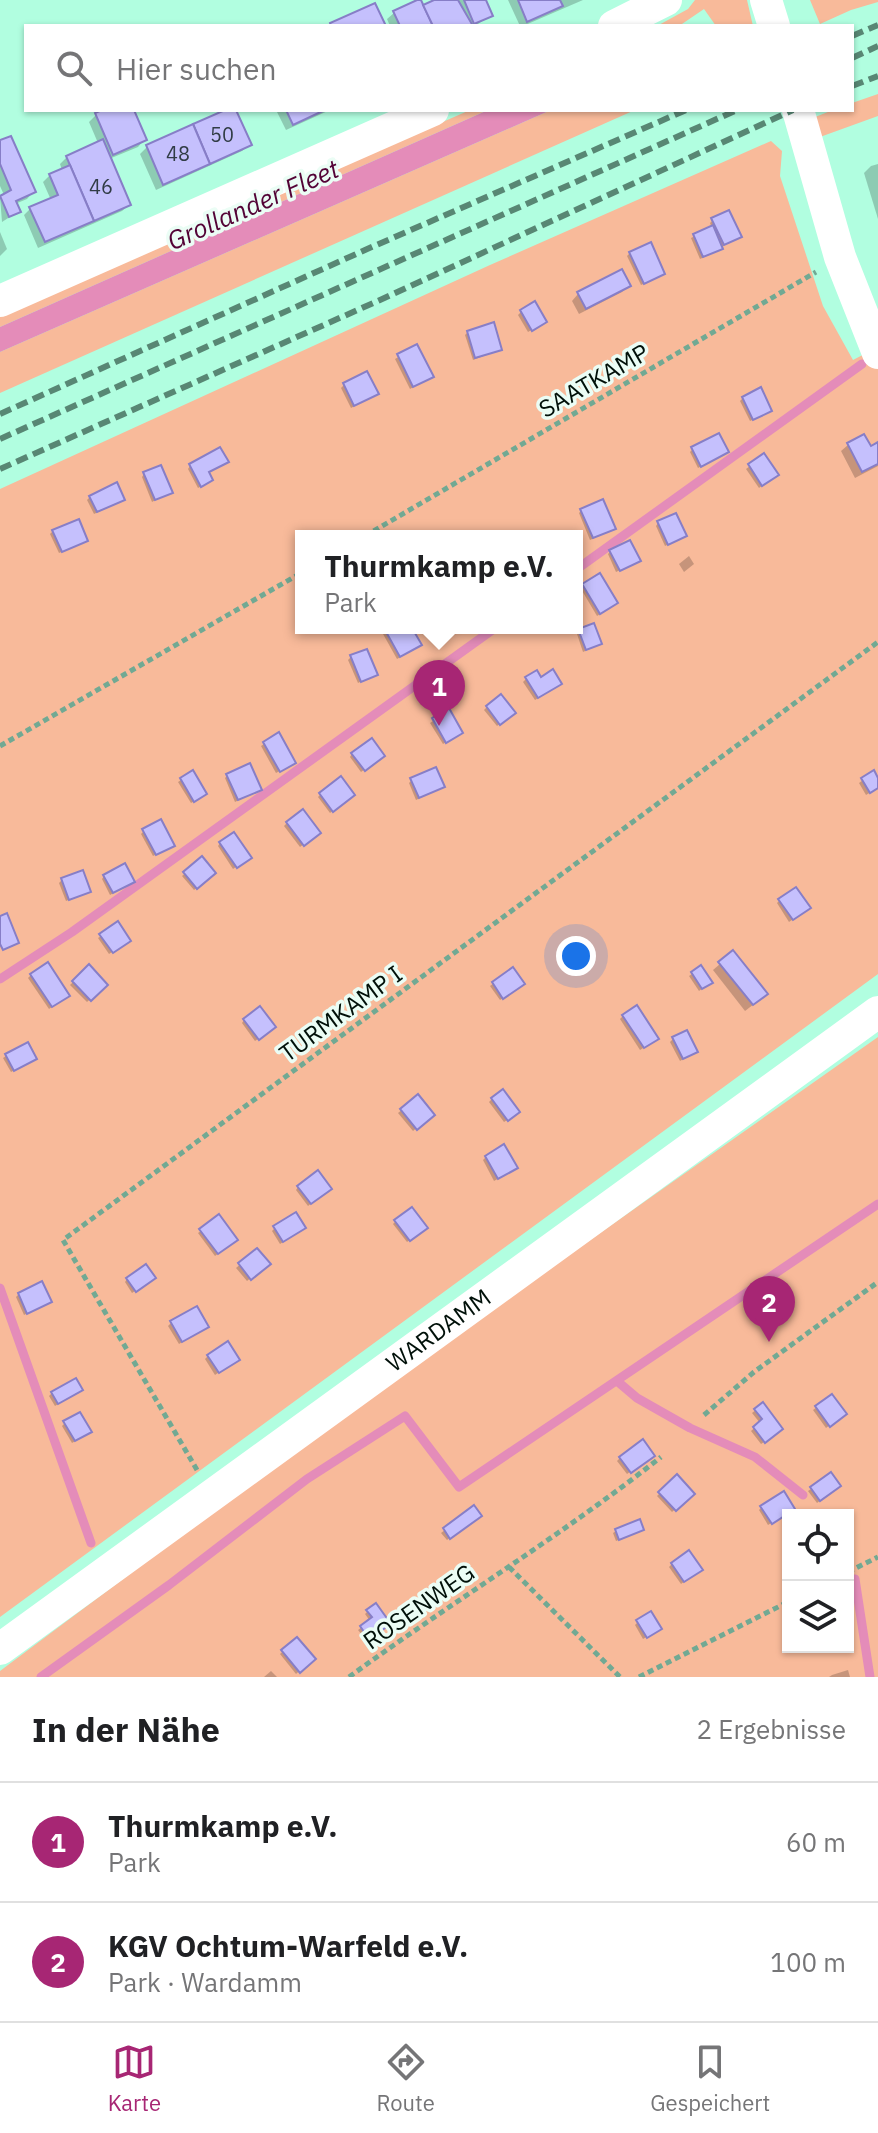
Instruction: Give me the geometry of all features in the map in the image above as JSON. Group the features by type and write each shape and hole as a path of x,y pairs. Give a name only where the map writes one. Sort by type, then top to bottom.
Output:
{"street":[{"path":"618,24 666,0"},
{"path":"766,0 773,24"},
{"path":"0,301 428,112"},
{"path":"799,112 840,257 878,353"},
{"name":"WARDAMM","path":"0,1649 878,1012"}],"path":[{"name":"SAATKAMP","path":"375,530 840,257"},
{"path":"0,746 295,576"},
{"name":"TURMKAMP I","path":"212,1496 63,1240 878,642"},
{"path":"704,1415 754,1372 878,1282"},
{"name":"ROSENWEG","path":"349,1677 422,1624 600,1505 661,1457"},
{"path":"854,1569 878,1557"},
{"path":"509,1567 620,1677"},
{"path":"639,1677 782,1605"}],"shaded area":[{"path":"695,0 747,0 753,24 715,24 704,9 682,24 661,24 688,9"},
{"path":"810,0 878,0 878,2 820,24"},
{"path":"878,94 878,116 820,137 815,117 828,112 854,112 854,102"},
{"path":"465,112 484,112 0,327 0,316"},
{"path":"484,112 546,112 0,352 0,327"},
{"path":"546,112 631,112 0,393 0,352"},
{"path":"771,141 782,151 780,176 823,306 853,360 878,347 878,974 0,1617 0,489 490,265"},
{"path":"878,1037 878,1677 0,1677 0,1671 349,1410"}],"building":[{"path":"421,0 432,24 399,24 393,11"},
{"path":"434,0 458,0 472,24 432,24 423,5"},
{"path":"464,0 486,0 493,16 474,24"},
{"path":"518,0 560,0 563,6 527,22"},
{"path":"375,3 385,24 330,24"},
{"path":"135,112 147,140 113,155 95,113"},
{"path":"220,112 237,112 252,145 210,164 193,124"},
{"path":"287,112 321,112 293,125"},
{"path":"193,124 210,164 163,185 146,145"},
{"path":"11,136 36,192 16,201 21,212 9,217 0,196 11,190 0,164 0,140"},
{"path":"103,139 131,205 94,221 66,156"},
{"path":"70,165 94,221 45,242 29,207 58,195 49,174"},
{"path":"729,210 742,237 724,245 711,218"},
{"path":"713,225 723,249 703,257 693,234"},
{"path":"651,242 665,274 644,284 629,252"},
{"path":"622,269 631,286 586,309 577,292"},
{"path":"535,301 547,322 532,331 520,310"},
{"path":"494,322 502,350 475,358 467,331"},
{"path":"417,344 434,377 413,387 397,354"},
{"path":"367,371 379,394 354,406 343,383"},
{"path":"761,387 772,411 753,420 742,397"},
{"path":"719,433 729,452 701,467 691,447"},
{"path":"864,434 871,446 878,442 878,464 862,472 847,443"},
{"path":"220,447 229,462 209,472 213,480 201,487 189,464"},
{"path":"764,453 779,475 762,486 748,464"},
{"path":"161,465 173,493 155,500 143,472"},
{"path":"117,482 125,500 97,512 89,496"},
{"path":"603,499 616,529 593,538 580,509"},
{"path":"676,513 687,536 668,545 657,521"},
{"path":"79,519 88,541 62,552 52,530"},
{"path":"630,540 641,561 620,571 609,550"},
{"path":"600,573 618,603 600,614 583,583"},
{"path":"594,623 602,644 586,650 580,634 583,634 583,627"},
{"path":"387,634 416,634 422,645 400,657"},
{"path":"367,649 378,675 361,682 350,655"},
{"path":"553,669 562,684 538,698 525,677 537,670 541,677"},
{"path":"501,694 516,713 500,725 486,706"},
{"path":"449,708 463,733 446,743 432,718"},
{"path":"279,732 296,763 280,772 263,742"},
{"path":"372,738 385,756 365,771 351,753"},
{"path":"250,763 262,790 238,800 226,774"},
{"path":"436,767 445,787 419,798 410,778"},
{"path":"193,770 207,794 194,802 180,778"},
{"path":"874,770 878,788 870,793 861,778"},
{"path":"341,776 355,795 333,812 319,793"},
{"path":"303,809 321,833 304,846 286,822"},
{"path":"161,819 175,846 156,855 142,829"},
{"path":"234,832 252,858 237,868 219,842"},
{"path":"202,856 216,873 197,889 183,872"},
{"path":"125,863 135,882 113,893 103,875"},
{"path":"83,870 91,892 69,900 61,878"},
{"path":"796,887 811,908 793,920 778,899"},
{"path":"7,913 19,943 3,950 0,944 0,916"},
{"path":"118,921 131,941 113,953 99,934"},
{"path":"733,950 768,994 753,1005 718,962"},
{"path":"48,962 70,996 52,1007 30,974"},
{"path":"89,964 108,985 91,1001 72,981"},
{"path":"701,965 713,983 702,989 691,972"},
{"path":"513,967 525,984 503,999 492,982"},
{"path":"637,1005 659,1039 644,1048 622,1015"},
{"path":"260,1006 276,1027 259,1040 243,1019"},
{"path":"687,1030 698,1052 683,1059 672,1037"},
{"path":"28,1042 37,1059 14,1071 5,1054"},
{"path":"503,1089 520,1112 508,1121 491,1098"},
{"path":"418,1094 435,1115 417,1130 400,1109"},
{"path":"504,1144 518,1168 498,1179 485,1156"},
{"path":"318,1170 332,1189 311,1204 297,1186"},
{"path":"412,1207 428,1228 410,1241 394,1220"},
{"path":"296,1212 306,1228 283,1242 273,1226"},
{"path":"219,1214 238,1240 218,1254 199,1229"},
{"path":"257,1248 271,1264 251,1280 238,1263"},
{"path":"146,1264 156,1278 136,1292 126,1278"},
{"path":"42,1281 52,1302 27,1314 18,1293"},
{"path":"197,1306 209,1327 182,1342 170,1321"},
{"path":"228,1341 240,1360 219,1373 207,1355"},
{"path":"76,1378 83,1390 58,1404 51,1392"},
{"path":"832,1394 847,1414 830,1427 815,1406"},
{"path":"763,1402 783,1429 765,1443 753,1427 762,1419 754,1409"},
{"path":"80,1412 92,1432 75,1441 63,1421"},
{"path":"643,1439 655,1456 631,1473 619,1457"},
{"path":"831,1472 841,1486 820,1501 810,1487"},
{"path":"677,1474 695,1494 676,1511 658,1492"},
{"path":"784,1491 795,1509 782,1509 782,1517 772,1524 760,1506"},
{"path":"474,1505 482,1516 450,1539 443,1528"},
{"path":"640,1519 644,1530 619,1540 615,1529"},
{"path":"689,1550 703,1570 684,1582 671,1563"},
{"path":"376,1603 391,1624 369,1639 360,1626 372,1617 366,1610"},
{"path":"651,1611 662,1629 647,1638 636,1620"},
{"path":"297,1637 316,1659 300,1673 281,1650"}],"waterway":[{"path":"583,565 862,364"},
{"path":"0,979 72,932 487,634"},
{"path":"41,1677 169,1585 307,1479 405,1416 459,1487 878,1204"},
{"path":"0,1288 91,1543"},
{"path":"617,1381 637,1398 690,1428 755,1457 803,1495"},
{"path":"855,1579 870,1677"}],"railway":[{"path":"854,35 878,25"},
{"path":"854,57 878,46"},
{"path":"854,85 878,76"},
{"path":"0,414 681,112"},
{"path":"0,439 733,112"},
{"path":"0,469 380,300 789,112"}],"place":[{"name":"Thurmkamp e.V.","path":"439,726"},
{"name":"KGV Ochtum-Warfeld e.V.","path":"769,1342"}],"water label":[{"name":"Grollander Fleet","path":"253,205"}]}
